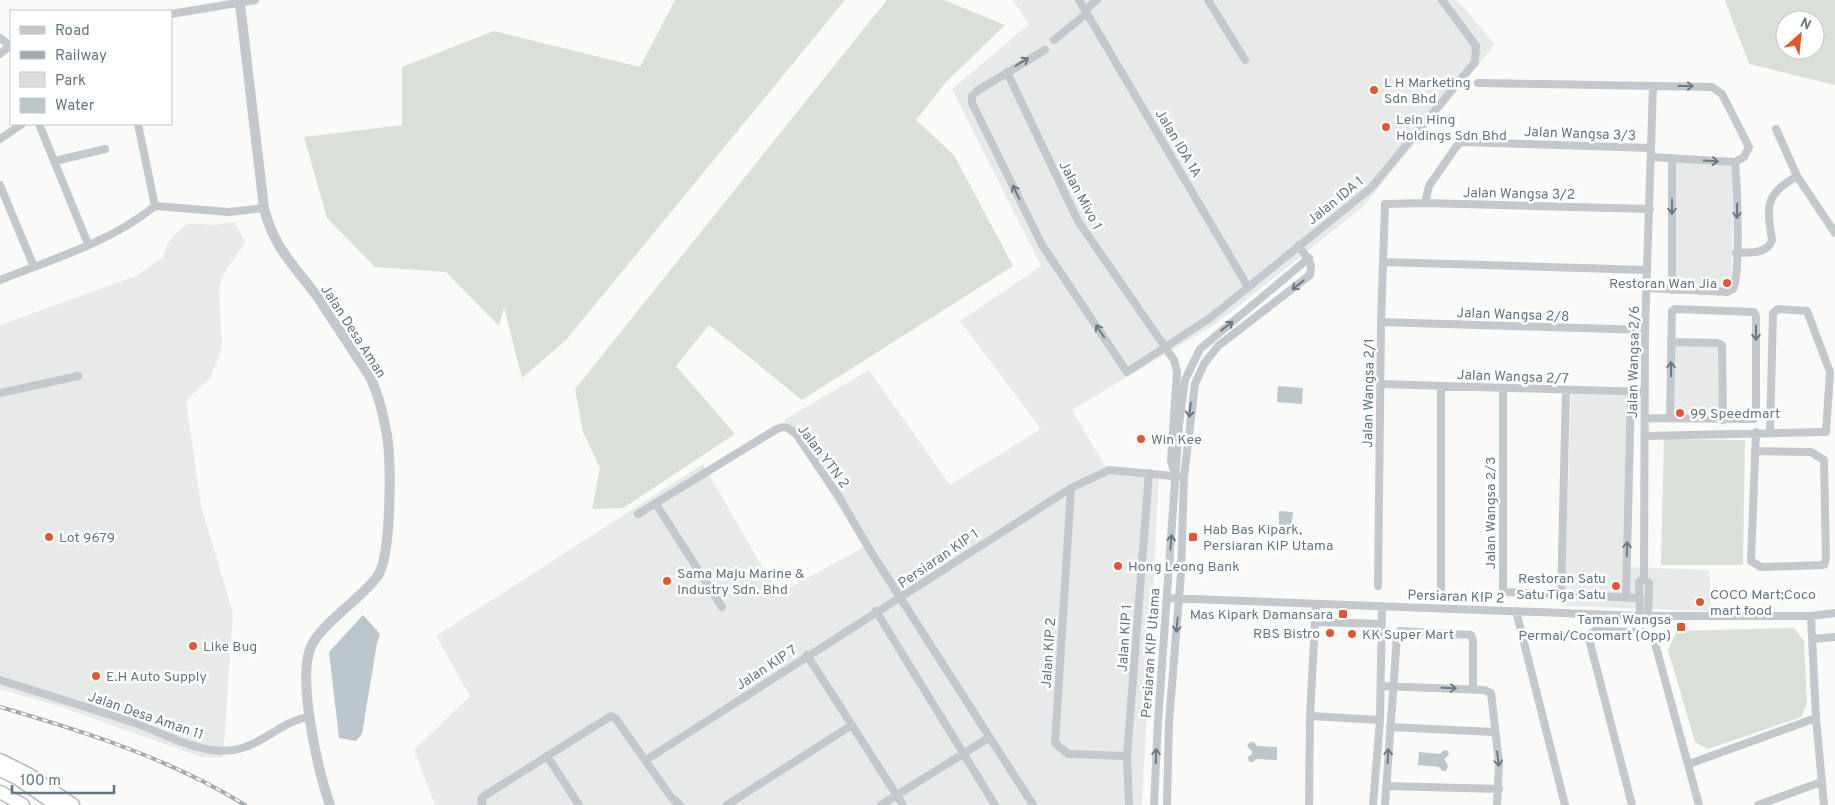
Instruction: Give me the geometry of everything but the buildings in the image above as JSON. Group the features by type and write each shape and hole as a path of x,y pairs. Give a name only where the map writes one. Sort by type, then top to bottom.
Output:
{"highway":[{"path":"0,760 28,774 73,805"},
{"path":"0,770 56,805"},
{"path":"0,792 23,805"}],"street":[{"path":"172,14 255,0"},
{"name":"Jalan IDA 1A","path":"1079,0 1248,287"},
{"path":"1054,40 1097,0"},
{"path":"1208,0 1245,60"},
{"name":"Jalan IDA 1","path":"1007,72 974,93 972,103 1042,245 1127,372 1164,346 1210,318 1372,188 1475,62 1476,46 1442,0"},
{"name":"Jalan Desa Aman","path":"240,4 264,208 277,246 318,299 370,377 376,390 387,436 388,500 383,566 373,582 312,644 307,667 309,717 323,786 330,805"},
{"path":"1007,72 1045,50"},
{"name":"Jalan Mivo 1","path":"1007,72 1078,221 1174,360 1177,372 1171,461 1180,476"},
{"path":"1478,83 1704,86 1718,89 1749,147 1744,157 1735,162 1651,157"},
{"name":"Jalan Wangsa 2/6","path":"1644,579 1645,330 1653,86"},
{"path":"0,140 21,125"},
{"path":"39,125 88,244"},
{"path":"138,125 155,206"},
{"path":"1776,129 1797,176 1835,233"},
{"name":"Jalan Wangsa 3/3","path":"1425,203 1428,186 1461,142 1651,148"},
{"path":"55,161 105,148"},
{"path":"1672,158 1672,290"},
{"path":"1647,288 1731,291 1736,282 1735,162"},
{"path":"1736,253 1761,251 1770,245 1772,240 1768,207 1777,190 1797,176"},
{"path":"0,184 34,267"},
{"name":"Jalan Wangsa 3/2","path":"1388,203 1650,209"},
{"name":"Jalan Wangsa 2/1","path":"1378,586 1382,262 1384,207 1388,203"},
{"path":"0,280 88,244 135,222 155,206 229,212 264,208"},
{"path":"1299,245 1308,258"},
{"name":"Persiaran KIP Utama","path":"1154,805 1167,598 1180,476 1192,398 1198,376 1218,346 1310,275 1312,270 1308,258 1267,295 1200,349 1188,370 1180,407 1180,476 1179,599 1169,722 1167,805"},
{"path":"1382,262 1647,270"},
{"path":"1645,436 1770,431 1822,433 1826,429 1830,372 1809,313 1805,311 1778,309 1774,313 1770,431"},
{"path":"1645,418 1723,420 1755,418 1755,314 1752,311 1673,310 1671,313 1670,418"},
{"name":"Jalan Wangsa 2/8","path":"1381,322 1645,330"},
{"path":"1671,342 1722,344 1723,420"},
{"path":"1188,370 1198,376"},
{"path":"0,393 78,376"},
{"name":"Jalan Wangsa 2/7","path":"1380,384 1645,392"},
{"path":"1440,386 1441,590"},
{"name":"Jalan Wangsa 2/3","path":"1503,388 1503,592 1640,598"},
{"path":"1561,594 1566,390"},
{"path":"1626,598 1632,392"},
{"name":"Jalan YTN 2","path":"638,514 782,426 789,428 796,434 839,496 900,596"},
{"path":"1755,451 1811,452 1824,460 1826,559 1824,565 1762,567 1752,561 1755,451 1756,432"},
{"name":"Persiaran KIP 1","path":"1033,805 900,596 1071,488 1109,470 1180,476"},
{"name":"Jalan KIP 1","path":"1129,805 1127,756 1148,473"},
{"name":"Jalan KIP 2","path":"1071,488 1055,743 1068,754 1127,756"},
{"path":"656,504 722,607"},
{"name":"Jalan Wangsa 2/6","path":"1644,579 1639,582 1644,616"},
{"name":"Jalan Wangsa 2/6","path":"1644,579 1649,583 1644,616"},
{"name":"Jalan KIP 7","path":"646,760 900,596"},
{"name":"Persiaran KIP 2","path":"1167,598 1644,616 1811,616 1835,613"},
{"path":"1309,805 1310,716 1316,604"},
{"path":"1373,805 1380,720 1382,606"},
{"path":"1516,611 1565,805"},
{"path":"876,612 995,805"},
{"path":"1811,616 1816,718 1824,805"},
{"path":"1315,622 1382,624"},
{"path":"1385,805 1397,636 1402,630 1468,634 1473,641 1474,689"},
{"path":"1632,805 1589,639 1590,634 1595,631 1642,632 1651,634 1655,640 1699,805"},
{"path":"1813,639 1835,637"},
{"path":"807,655 903,805"},
{"path":"1381,673 1395,674"},
{"name":"Jalan Desa Aman 11","path":"0,680 135,724 200,748 217,750 246,747 260,742 295,720 309,717"},
{"path":"1381,686 1474,689 1491,693 1499,763 1497,805"},
{"path":"482,803 484,796 611,716 616,719 671,797 680,805"},
{"path":"1310,716 1380,720"},
{"path":"1689,764 1816,718"},
{"path":"728,805 852,725"},
{"path":"1390,726 1494,732"},
{"path":"881,805 990,737"},
{"path":"548,756 579,805"},
{"path":"1758,805 1821,782"},
{"path":"1386,786 1499,789"}],"shaded area":[{"path":"1013,0 1457,0 1495,44 1363,207 1217,323 1072,410 1105,466 1159,474 1142,805 435,805 414,750 470,696 436,636 703,464 778,594 864,547 784,420 869,370 950,485 1041,429 960,321 1041,266 952,89 1029,24"},
{"path":"1675,161 1733,165 1732,284 1728,288 1675,287"},
{"path":"235,222 245,243 224,273 219,289 222,347 211,377 186,401 201,506 233,613 223,758 201,757 61,707 0,689 0,325 136,276 163,257 167,244 175,234 189,223 213,225"},
{"path":"1674,346 1718,346 1719,417 1673,416"},
{"path":"1571,394 1629,396 1624,567 1709,570 1712,611 1564,606"}],"green space":[{"path":"675,0 845,0 566,340 522,378 504,307 499,326 446,272 375,267 327,218 304,137 402,125 402,67 494,31 640,67"},
{"path":"887,0 944,0 1005,25 947,81 916,120 954,155 1013,266 802,400 709,325 676,366 735,434 623,508 592,509 600,468 583,432 575,389"},
{"path":"1725,0 1835,0 1835,85 1749,64"},
{"path":"1664,439 1745,440 1743,565 1661,565"},
{"path":"1794,628 1804,641 1807,703 1801,717 1708,749 1695,742 1668,650 1677,631"}],"water":[{"path":"1278,386 1303,388 1302,404 1277,402"},
{"path":"1279,511 1293,512 1291,527 1279,527"},
{"path":"363,615 380,634 362,734 356,741 339,738 329,652"},
{"path":"1250,742 1254,742 1257,746 1277,747 1277,760 1256,759 1253,762 1249,762 1248,757 1252,754 1252,751 1247,746"},
{"path":"1444,750 1448,751 1449,755 1444,759 1448,766 1446,771 1442,771 1439,767 1418,765 1419,752 1440,754"}],"railway":[{"path":"0,707 126,748 187,773 245,805"}],"place":[{"name":"L H Marketing Sdn Bhd","path":"1374,90"},
{"name":"Lein Hing Holdings Sdn Bhd","path":"1386,127"},
{"name":"Restoran Wan Jia","path":"1727,283"},
{"name":"99 Speedmart","path":"1680,413"},
{"name":"Win Kee","path":"1141,439"},
{"name":"Lot 9679","path":"49,537"},
{"name":"Hab Bas Kipark, Persiaran KIP Utama","path":"1193,537"},
{"name":"Hong Leong Bank","path":"1118,566"},
{"name":"Sama Maju Marine & Industry Sdn. Bhd","path":"667,581"},
{"name":"Restoran Satu Satu Tiga Satu","path":"1616,586"},
{"name":"COCO Mart;Coco mart food","path":"1700,602"},
{"name":"Mas Kipark Damansara","path":"1343,614"},
{"name":"Taman Wangsa Permai/Cocomart (Opp)","path":"1681,627"},
{"name":"RBS Bistro","path":"1330,633"},
{"name":"KK Super Mart","path":"1352,634"},
{"name":"Like Bug","path":"193,646"},
{"name":"E.H Auto Supply","path":"96,676"}]}
